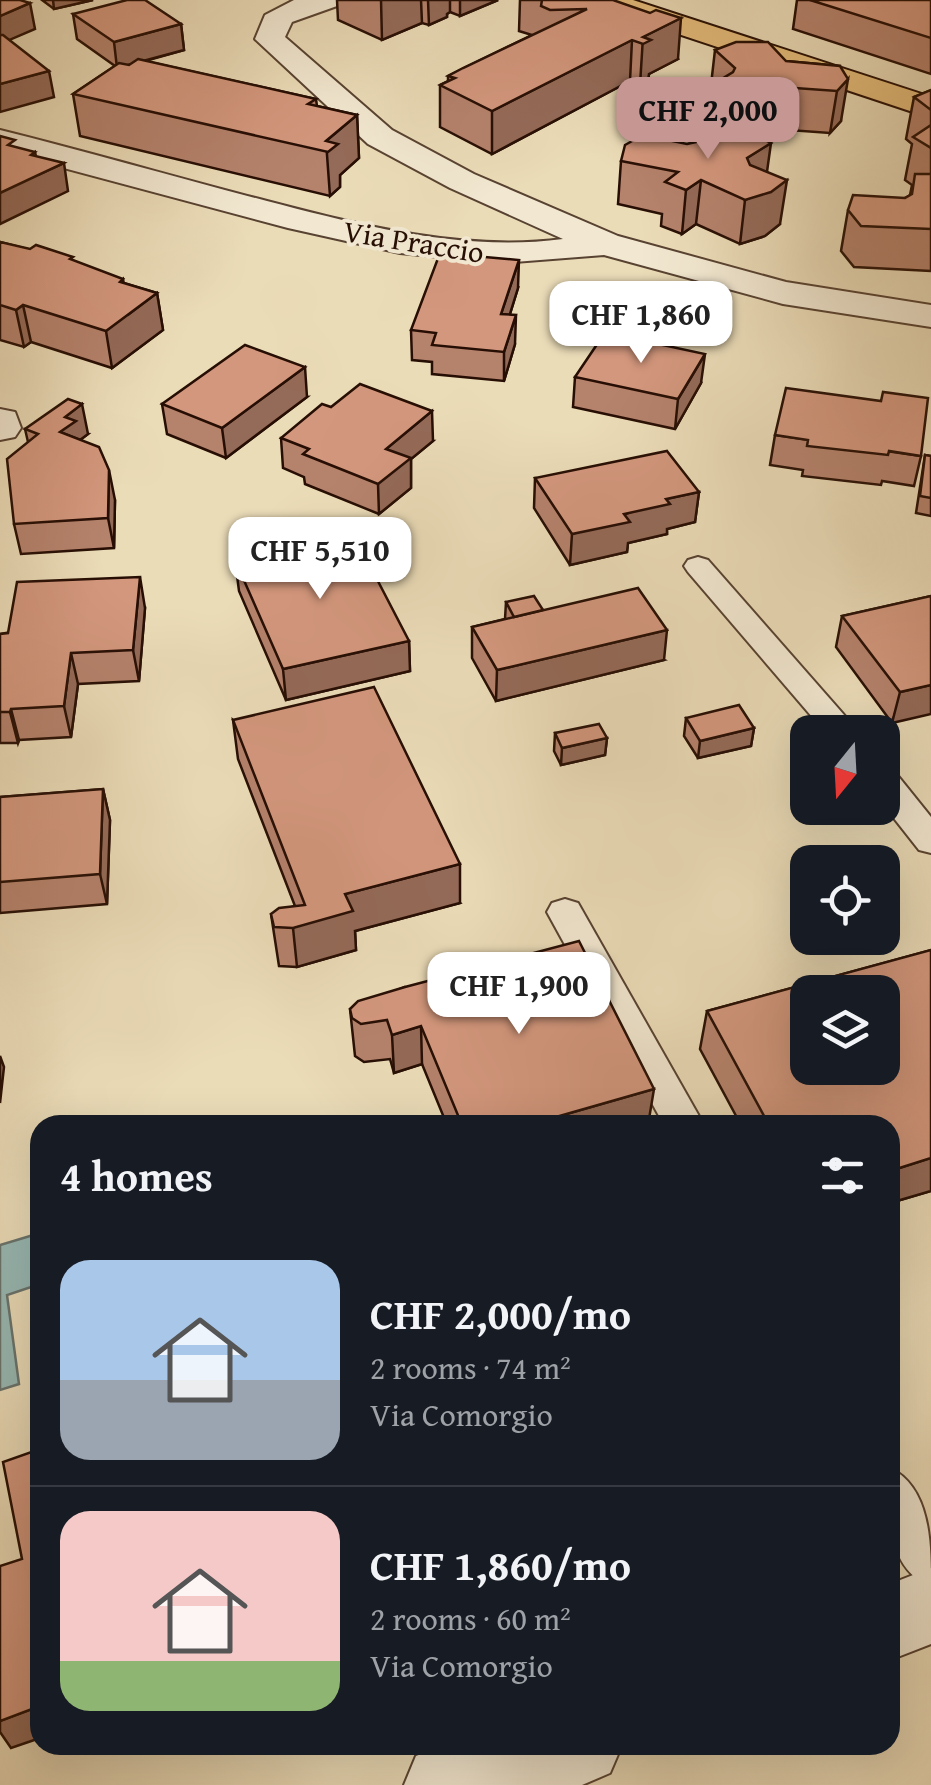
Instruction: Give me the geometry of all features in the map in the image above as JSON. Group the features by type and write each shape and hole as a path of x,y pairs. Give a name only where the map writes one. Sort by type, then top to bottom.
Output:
{"main road":[{"path":"604,0 931,108"}],"street":[{"name":"Via Praccio","path":"327,0 270,12 270,39 380,137 462,181 605,244"},
{"name":"Via Praccio","path":"0,140 311,223 430,250 531,255 605,244"},
{"path":"605,244 782,294 931,316"},
{"path":"900,1618 931,1606"},
{"path":"445,1785 548,1755"}],"lane":[{"path":"698,566 828,715"},
{"path":"900,802 931,841"},
{"path":"564,912 678,1115"},
{"path":"900,1508 931,1564"}],"water":[{"path":"30,1236 30,1287 7,1295 19,1384 0,1390 0,1245"}],"building":[{"path":"0,0 20,0 30,3 0,16"},
{"path":"127,0 145,0 181,24 114,42 73,14"},
{"path":"542,0 613,0 650,13 656,10 681,18 643,37 651,40 643,44 632,40 492,111 440,85 455,78 448,76 463,68 587,9 550,10 541,6"},
{"path":"810,0 931,0 931,38"},
{"path":"3,35 49,71 0,84"},
{"path":"736,42 768,42 786,61 840,66 848,79 837,91 781,87 754,104 725,99 707,88 735,68 715,50"},
{"path":"138,59 316,99 308,104 357,115 326,141 338,144 328,152 73,94 119,63 129,65"},
{"path":"931,90 931,110 914,97"},
{"path":"931,125 931,148 913,137"},
{"path":"720,128 749,132 771,143 747,158 750,165 787,180 771,192 745,200 701,180 686,190 665,182 678,172 621,161 625,145 643,135 687,144"},
{"path":"0,136 15,140 8,145 35,152 31,155 64,163 0,193"},
{"path":"915,174 931,174 931,229 861,226 848,210 853,195 905,198 912,194"},
{"path":"0,242 30,249 36,245 73,257 70,259 123,279 120,282 157,293 106,331 23,305 16,310 0,305"},
{"path":"440,253 519,260 501,314 516,315 504,352 432,345 436,333 411,330"},
{"path":"621,336 705,354 678,399 575,377 602,337 618,340"},
{"path":"245,345 305,367 222,428 162,404"},
{"path":"360,384 432,411 386,449 411,458 378,484 303,454 309,449 281,438 322,404 331,407"},
{"path":"786,388 881,401 883,392 928,398 921,456 807,446 808,440 775,435"},
{"path":"68,399 82,404 65,417 76,421 60,432 99,447 109,470 108,518 14,524 7,459 38,434 25,429"},
{"path":"667,451 699,492 666,499 670,504 624,514 630,522 572,534 535,478"},
{"path":"925,455 931,456 931,498 920,496"},
{"path":"354,535 409,641 283,669 235,560"},
{"path":"140,577 133,650 71,653 64,706 0,712 0,634 8,633 17,582"},
{"path":"638,588 667,630 497,670 472,627"},
{"path":"534,596 543,610 514,617 506,602"},
{"path":"931,596 931,685 900,692 842,616"},
{"path":"374,687 460,864 345,894 353,911 293,928 274,927 271,914 279,908 305,905 233,720"},
{"path":"739,705 754,728 700,741 686,718"},
{"path":"599,724 607,738 562,748 555,733"},
{"path":"103,789 100,874 0,882 0,797"},
{"path":"579,941 654,1089 563,1115 458,1115 421,1026 392,1035 387,1020 361,1024 352,1018 350,1009 358,1001"},
{"path":"931,950 931,1158 900,1168 900,1115 764,1115 707,1011 790,988 790,1085 900,1085 900,975 839,975"},
{"path":"30,1453 30,1710 0,1721 0,1566 22,1559 3,1462"}]}
